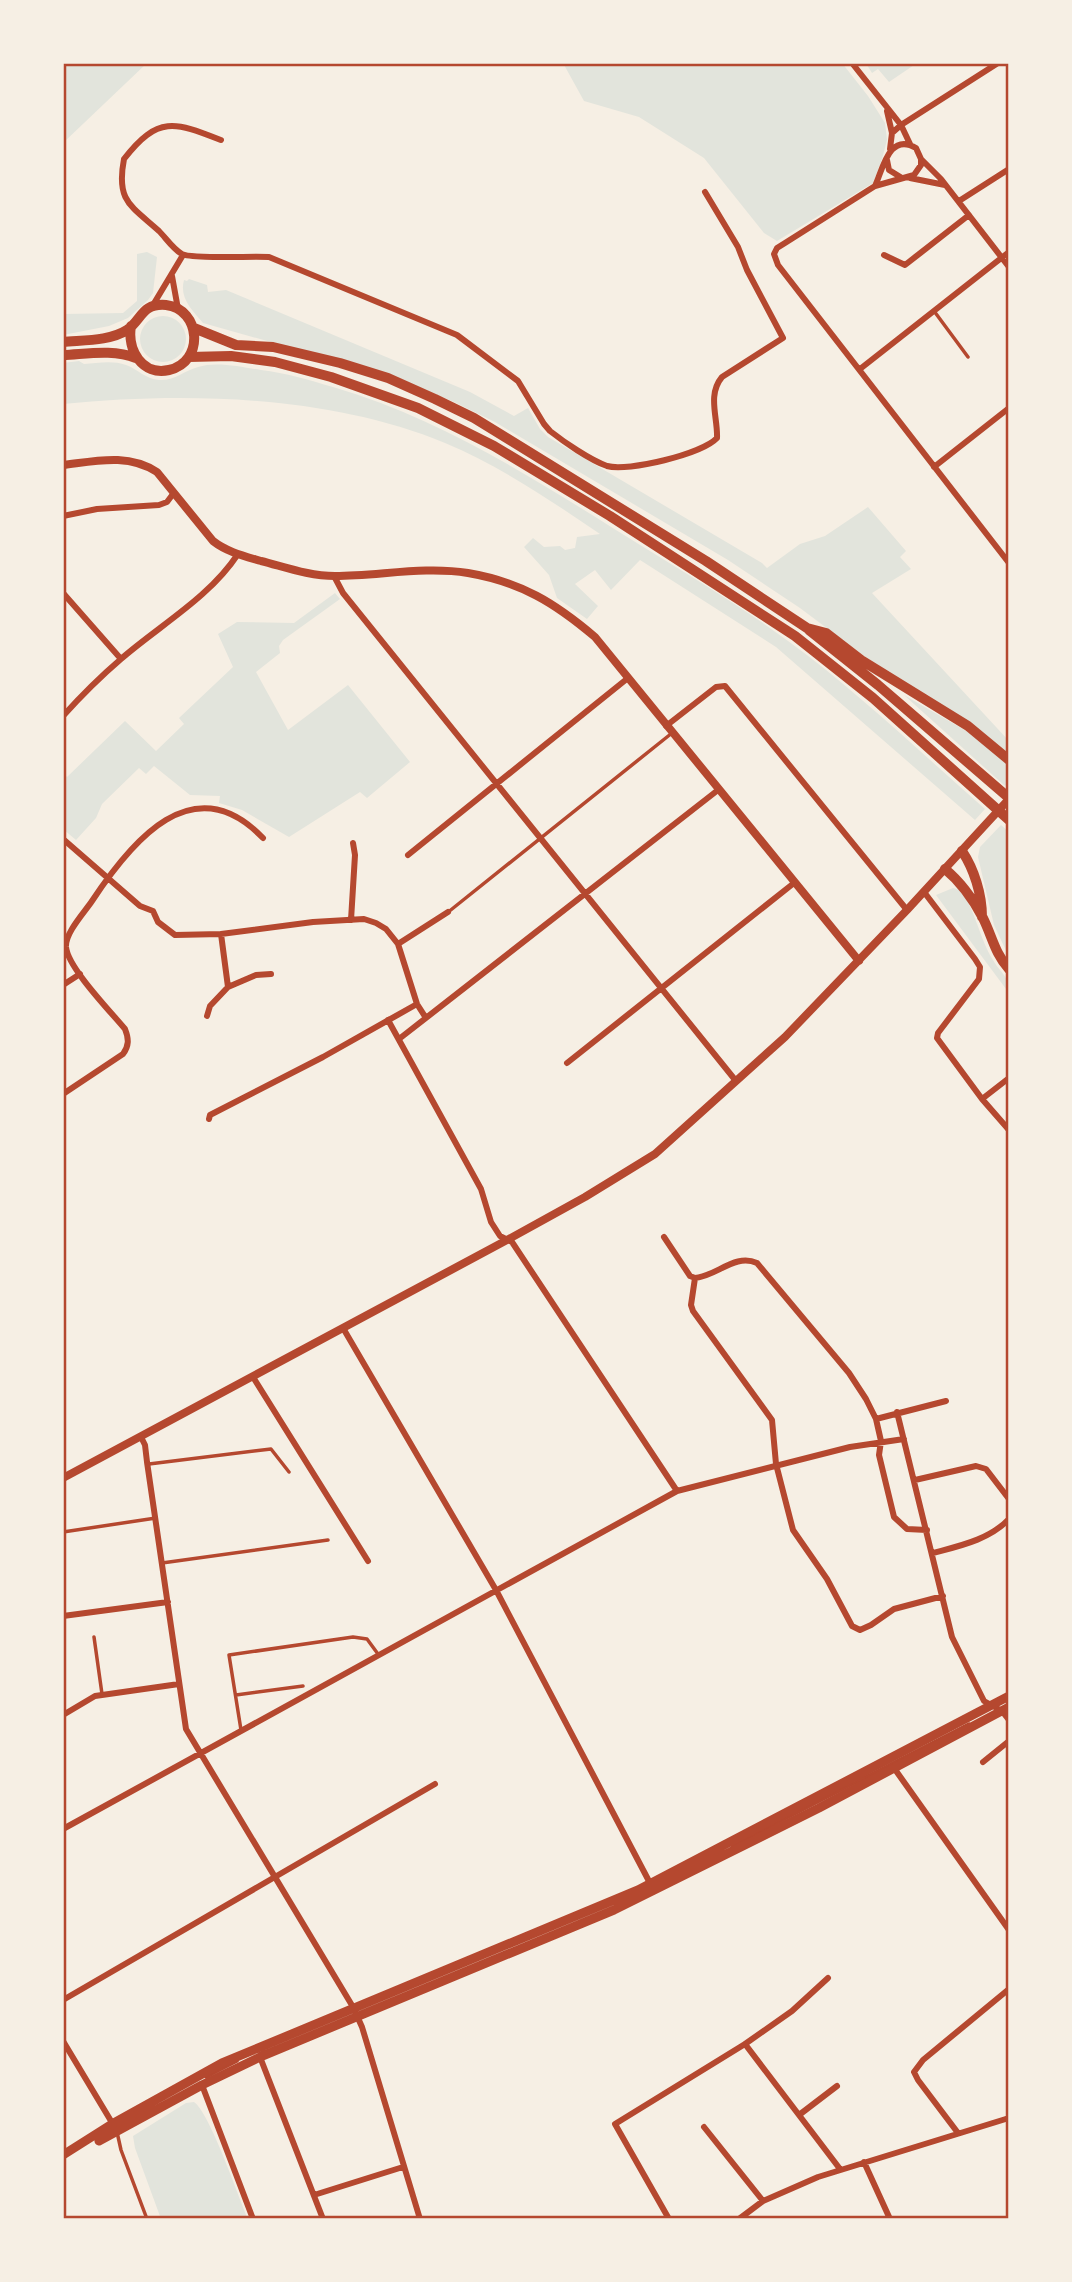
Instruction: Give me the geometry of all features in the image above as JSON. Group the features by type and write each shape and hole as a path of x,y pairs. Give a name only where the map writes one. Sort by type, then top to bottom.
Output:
{"highway":[{"path":"63,342 99,338 125,331 139,314 152,306 170,306 185,314 194,328 195,338 189,357 180,366 169,370 156,370 145,366 126,354 63,355"},
{"path":"131,326 129,337 136,358"},
{"path":"194,328 236,345 272,347 340,363 412,388 474,418 706,561 807,628 878,685 1009,798"},
{"path":"189,357 231,356 275,362 331,377 418,408 517,460 795,636 873,698 1009,820"},
{"path":"807,628 826,632 861,660 968,726 1009,760"},
{"path":"962,851 972,869 982,904 982,917"},
{"path":"945,869 967,889 999,956 1009,969"}],"main road":[{"path":"63,2162 222,2063 579,1925 1009,1696"},
{"path":"63,2155 355,2011 728,1853 1007,1707"}],"street":[{"path":"852,63 901,125 910,144 920,153 918,171 906,178 875,186 777,248 774,254 778,265 1009,564"},
{"path":"892,133 998,63"},
{"path":"875,186 890,150 892,133 887,109"},
{"path":"222,140 191,128 171,124 146,137 124,159 121,187 126,201 183,255 269,257 457,335 518,381 544,424 558,436 609,466 646,463 703,449 712,444 717,438 714,414 718,383 722,377 783,338 747,270 738,247 705,192"},
{"path":"890,150 899,144 910,144"},
{"path":"921,159 959,201 1009,267"},
{"path":"887,160 889,170 906,178 945,185"},
{"path":"959,201 1009,170"},
{"path":"884,255 905,265 970,215"},
{"path":"860,369 1009,252"},
{"path":"152,306 183,255"},
{"path":"171,274 178,309"},
{"path":"934,467 1009,408"},
{"path":"63,465 129,459 145,464 157,472 213,541 238,554 302,572 334,576 443,570 467,573 514,585 564,611 595,637 859,961"},
{"path":"63,516 97,509 159,505 167,502 173,494"},
{"path":"1002,555 1009,549"},
{"path":"63,716 79,697 121,659 195,600 228,569 238,554"},
{"path":"334,576 343,593 736,1081"},
{"path":"63,593 121,659"},
{"path":"408,855 628,678"},
{"path":"669,729 716,687 725,686 907,910"},
{"path":"399,1039 718,790"},
{"path":"63,1478 507,1240 655,1154 785,1037 924,892 1009,798"},
{"path":"63,1094 127,1049 125,1029 68,957 66,942 108,877 154,826 172,815 192,809 210,810 239,818 263,838"},
{"path":"63,839 140,906 153,911 158,922 175,935 221,934 364,919 376,923 386,929 398,944 417,1004 426,1018"},
{"path":"351,920 355,855 353,843"},
{"path":"567,1063 793,883"},
{"path":"924,892 980,967 979,979 937,1038 982,1099 1009,1130"},
{"path":"398,944 447,913"},
{"path":"221,934 228,987"},
{"path":"63,985 80,974"},
{"path":"207,1016 209,1006 228,987 256,975 271,974"},
{"path":"209,1119 210,1115 323,1057 417,1004"},
{"path":"388,1020 481,1189 491,1222 500,1236 512,1242 677,1491"},
{"path":"982,1099 1009,1078"},
{"path":"664,1237 690,1276 695,1278 705,1277 736,1261 747,1259 757,1263 849,1373 866,1399 876,1419 881,1441 879,1455 894,1517 906,1529 927,1530"},
{"path":"695,1278 691,1305 693,1311 772,1420 776,1464 793,1530 827,1578 852,1626 860,1630 894,1609 943,1596"},
{"path":"343,1328 496,1590 652,1886"},
{"path":"253,1377 368,1561"},
{"path":"876,1419 946,1402"},
{"path":"897,1412 952,1637 984,1701 990,1706 1007,1707 1009,1720"},
{"path":"141,1437 148,1464 186,1729 355,2011 420,2219"},
{"path":"63,1829 677,1491 776,1464 881,1441 904,1439"},
{"path":"915,1480 976,1466 986,1469 1009,1499"},
{"path":"933,1553 970,1543 990,1534 1009,1519"},
{"path":"63,1616 167,1602"},
{"path":"63,1715 102,1694 179,1684"},
{"path":"983,1762 1009,1741"},
{"path":"894,1768 1009,1930"},
{"path":"63,2000 435,1784"},
{"path":"669,2219 615,2124 792,2011 828,1978"},
{"path":"958,2133 914,2072 923,2060 1009,1989"},
{"path":"63,2041 115,2128"},
{"path":"745,2043 840,2169"},
{"path":"260,2057 323,2219"},
{"path":"201,2085 253,2219"},
{"path":"799,2115 837,2086"},
{"path":"741,2218 763,2201 840,2169 1009,2118"},
{"path":"704,2127 763,2201"},
{"path":"864,2162 890,2219"},
{"path":"314,2195 403,2167"}],"lane":[{"path":"934,311 968,357"},
{"path":"447,913 669,729"},
{"path":"148,1464 271,1449 289,1472"},
{"path":"63,1532 156,1518"},
{"path":"162,1563 328,1540"},
{"path":"94,1637 102,1694"},
{"path":"241,1731 229,1655 353,1637 367,1639 379,1656"},
{"path":"236,1695 303,1686"},
{"path":"990,1706 1007,1707"},
{"path":"728,1853 734,1845 974,1720 1007,1707"},
{"path":"115,2128 146,2219"}],"shaded area":[{"path":"63,63 147,63 63,143"},
{"path":"563,63 842,63 885,123 887,140 882,159 873,183 777,241 764,233 704,158 639,117 584,101"},
{"path":"859,63 917,63 889,82 878,69 872,73 867,65"},
{"path":"147,252 157,257 153,293 148,300 128,318 109,326 63,335 63,314 123,313 137,301 137,254"},
{"path":"184,280 207,285 208,292 226,290 470,392 514,416 528,408 548,437 767,568 800,544 825,536 868,507 906,551 900,557 911,569 872,593 1009,741 1009,754 728,560 495,422 395,377 203,323 183,292"},
{"path":"163,316 179,323 186,339 179,355 163,362 147,355 140,339 147,323"},
{"path":"79,361 84,364 121,363 159,380 170,379 205,365 237,366 279,373 369,399 437,427 533,479 765,624 839,681 985,809 975,820 776,647 640,560 611,590 595,570 575,584 598,606 587,619 557,598 549,575 524,547 533,538 544,547 560,546 565,550 575,548 577,537 600,534 524,484 465,452 400,427 305,406 207,398 63,404 63,363"},
{"path":"335,593 340,599 283,640 279,646 280,653 256,672 288,730 348,685 410,762 367,798 360,792 289,837 242,810 219,803 220,796 190,795 154,766 146,774 139,768 102,804 96,818 76,840 63,829 63,773 67,777 125,721 156,751 184,724 179,718 233,667 218,634 237,622 294,623"},
{"path":"904,695 968,732 1009,766 1009,781 1005,786"},
{"path":"1001,825 1009,832 1009,957 994,925 978,857 980,847"},
{"path":"953,888 960,890 970,906 988,951 1006,978 1009,993 936,895"},
{"path":"194,2102 208,2122 248,2219 161,2219 133,2136 186,2103"}]}
